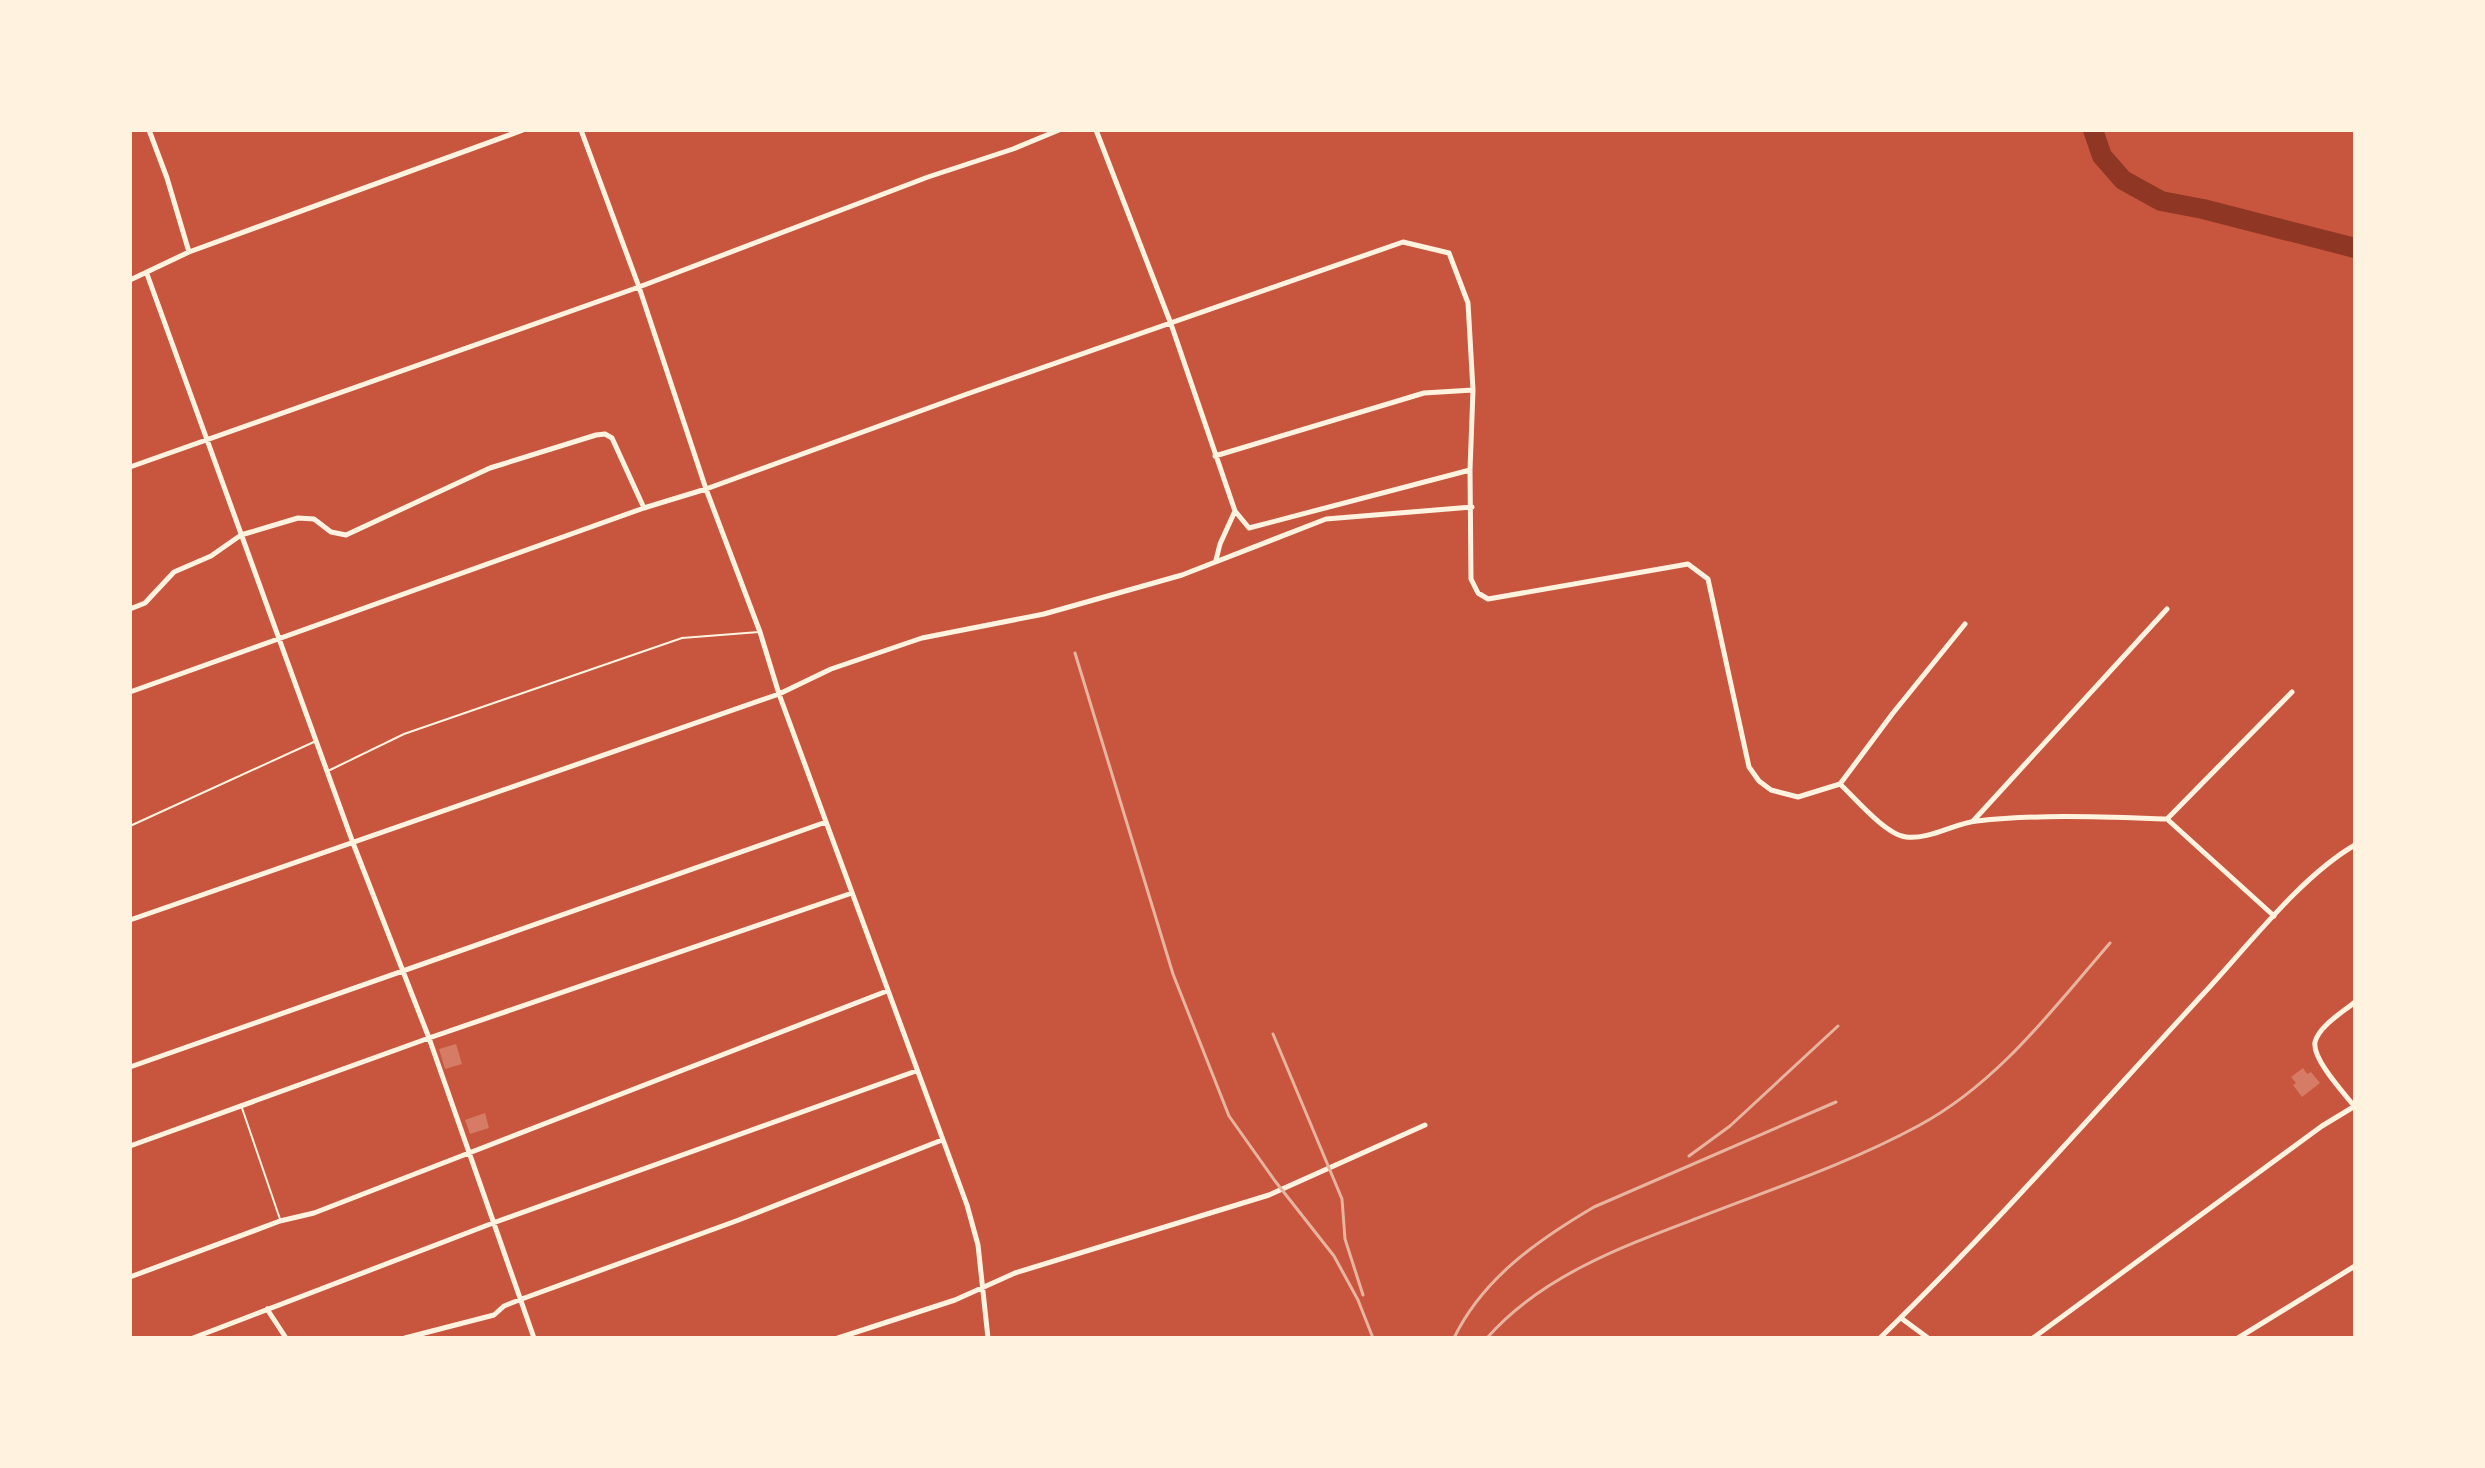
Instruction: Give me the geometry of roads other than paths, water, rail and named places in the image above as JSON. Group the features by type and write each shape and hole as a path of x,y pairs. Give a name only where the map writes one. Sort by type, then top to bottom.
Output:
{"street":[{"path":"149,130 189,252"},
{"path":"130,280 189,252 523,130"},
{"path":"581,130 639,287 779,694 967,1205 978,1245 988,1338"},
{"path":"130,467 639,287 1059,130"},
{"path":"1096,130 1171,324 1235,511 1249,528 1470,470"},
{"path":"130,692 1403,242 1449,253 1468,303 1473,390 1471,579 1478,593 1488,599 1688,564 1708,579 1749,767 1759,781 1771,790 1798,797 1840,784 1965,624"},
{"path":"147,274 353,843 429,1038 534,1338"},
{"path":"1215,456 1424,393 1473,390"},
{"path":"130,609 145,603 174,572 211,556 241,535 298,518 314,519 331,532 346,535 490,468 605,434 612,438 644,508"},
{"path":"130,920 779,694 831,669 922,638 1044,614 1182,575 1326,519 1472,507"},
{"path":"1216,561 1235,511"},
{"path":"1973,821 2167,609"},
{"path":"2167,819 2292,692"},
{"path":"1840,784 1893,833 1907,838 1973,821 2083,817 2167,819 2274,916"},
{"path":"130,1067 826,822"},
{"path":"1880,1338 2274,916 2318,873 2355,845"},
{"path":"130,1146 429,1038 852,893"},
{"path":"130,1277 280,1221 314,1213 887,991"},
{"path":"2033,1338 2322,1126 2355,1106 2316,1053 2315,1041 2324,1028 2355,1002"},
{"path":"193,1338 493,1223 917,1071"},
{"path":"838,1338 955,1300 1015,1273 1269,1195 1425,1125"},
{"path":"405,1338 494,1315 504,1306 519,1300 736,1221 942,1140"},
{"path":"2238,1338 2355,1266"},
{"path":"267,1309 286,1338"},
{"path":"1901,1318 1928,1338"}],"lane":[{"path":"327,771 404,734 682,638 760,632"},
{"path":"130,826 317,741"},
{"path":"241,1105 280,1221"}],"waterway":[{"path":"2093,130 2102,156 2123,180 2161,201 2355,248"}],"railway":[{"path":"1075,653 1173,974 1229,1116 1334,1256 1358,1300 1373,1338"},
{"path":"1487,1338 1531,1298 1583,1266 1864,1152 1947,1109 2022,1044 2110,943"},
{"path":"1689,1156 1730,1126 1838,1026"},
{"path":"1273,1034 1342,1199 1345,1239 1363,1295"},
{"path":"1454,1338 1480,1297 1514,1262 1594,1207 1836,1102"}]}
